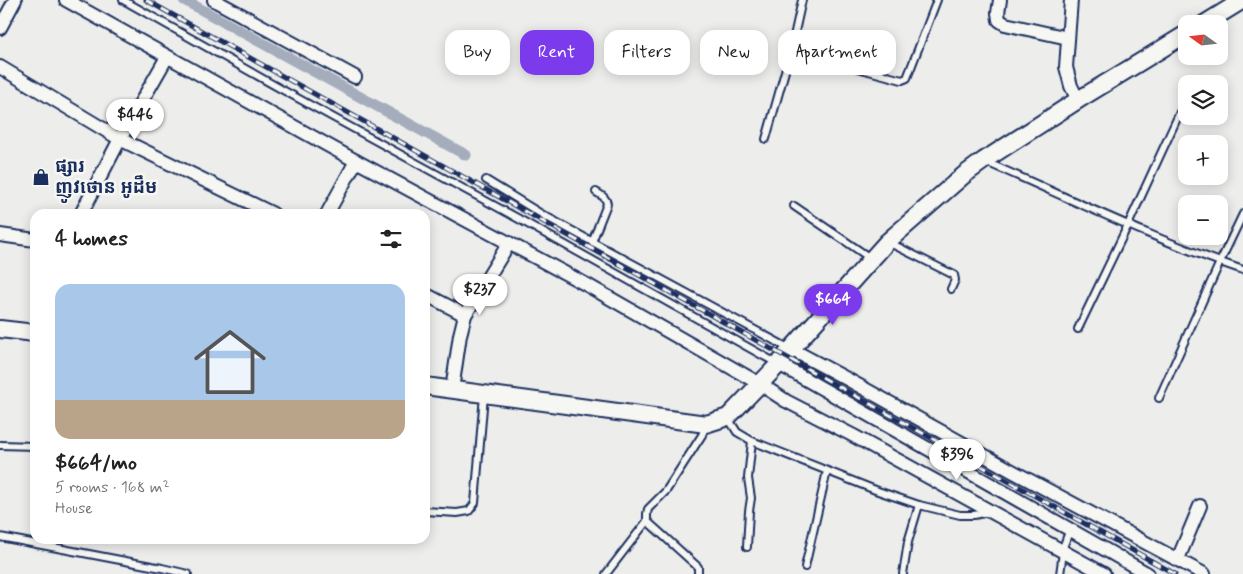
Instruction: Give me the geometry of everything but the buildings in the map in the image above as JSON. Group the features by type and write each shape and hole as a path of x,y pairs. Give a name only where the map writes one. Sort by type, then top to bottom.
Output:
{"street":[{"path":"0,28 15,0"},
{"path":"66,0 356,161 587,284 786,401 852,435 990,512 1063,548 1104,574"},
{"path":"214,0 355,77"},
{"path":"1000,0 999,20 1005,24 1068,38"},
{"path":"1072,0 1066,67 1071,86 1078,100"},
{"path":"1218,15 1242,0"},
{"path":"430,387 706,424 728,416 779,364 887,242 964,175 1078,100 1178,39"},
{"path":"84,209 120,138 167,57"},
{"path":"0,67 120,138 263,209"},
{"path":"330,209 356,161"},
{"path":"0,235 30,239"},
{"path":"452,390 460,335 465,315 509,243"},
{"path":"430,297 465,315"},
{"path":"0,329 30,332"},
{"path":"791,349 1204,574"},
{"path":"779,364 1069,532 1148,574"},
{"path":"1178,559 1200,506"}],"lane":[{"path":"123,0 779,364"},
{"path":"795,30 802,0"},
{"path":"884,75 902,80 908,78 937,0"},
{"path":"766,139 784,75"},
{"path":"1078,329 1178,116"},
{"path":"983,161 1128,225 1243,270"},
{"path":"486,180 543,215 791,349"},
{"path":"592,242 607,204 604,196 596,192"},
{"path":"794,206 872,259"},
{"path":"1159,398 1243,214"},
{"path":"887,242 954,275 955,280 951,289"},
{"path":"430,510 457,513 469,511 475,503 484,394"},
{"path":"728,416 737,432 752,441 878,491 918,504 960,514 974,515 990,512"},
{"path":"698,574 698,567 647,521 646,514 648,509 666,491 702,435 706,424"},
{"path":"747,547 751,498 748,478 752,441"},
{"path":"0,445 30,446"},
{"path":"805,567 827,471"},
{"path":"903,574 908,542 918,504"},
{"path":"606,574 647,521"},
{"path":"1060,574 1063,548 1069,532"},
{"path":"0,537 30,543"},
{"path":"37,544 188,574"}],"waterway":[{"path":"184,0 466,155"}],"railway":[{"path":"146,0 1175,574"}],"place":[{"name":"ផ្សារ ញូវថោន អូដឹម","path":"41,177"}]}
